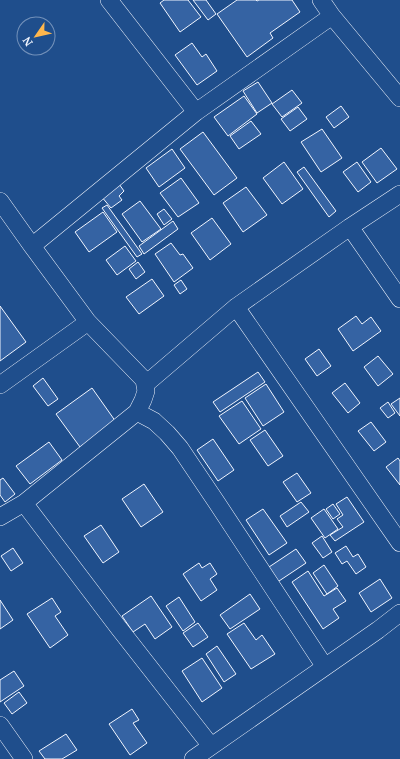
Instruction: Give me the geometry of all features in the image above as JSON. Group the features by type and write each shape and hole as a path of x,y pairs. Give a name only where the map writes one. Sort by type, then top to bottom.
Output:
{"street":[{"path":"109,0 196,112"},
{"path":"321,0 332,16 400,98"},
{"path":"32,246 196,112 332,16"},
{"path":"147,383 236,307 400,194"},
{"path":"0,201 88,322 147,383"},
{"path":"350,227 400,299"},
{"path":"236,307 400,543"},
{"path":"0,385 88,322"},
{"path":"0,516 24,503 137,412 146,391 144,380 147,383"},
{"path":"137,412 154,421 180,448 324,667"},
{"path":"24,503 113,621 211,746"},
{"path":"193,759 378,630 400,613"},
{"path":"0,725 24,759"}],"building":[{"path":"164,0 188,0 201,17 180,32 160,3"},
{"path":"193,0 206,0 216,14 208,20"},
{"path":"237,0 292,0 300,12 270,33 273,38 247,57 217,14"},
{"path":"192,43 202,57 206,54 217,71 197,85 175,55"},
{"path":"258,82 272,103 257,113 243,91"},
{"path":"292,90 302,103 282,117 272,104"},
{"path":"244,96 257,114 228,136 214,117"},
{"path":"341,106 349,117 334,128 326,117"},
{"path":"298,107 307,119 290,131 281,119"},
{"path":"251,121 261,134 239,149 230,136"},
{"path":"322,129 342,158 321,172 301,142"},
{"path":"203,132 237,178 214,195 180,149"},
{"path":"381,148 397,169 377,183 362,162"},
{"path":"172,149 185,168 159,187 146,168"},
{"path":"284,162 303,189 282,204 263,178"},
{"path":"357,162 371,182 358,192 343,172"},
{"path":"304,167 336,211 329,217 297,172"},
{"path":"181,178 199,203 178,217 160,193"},
{"path":"119,184 124,191 119,196 122,200 111,208 101,196"},
{"path":"246,187 267,215 243,232 223,203"},
{"path":"140,201 161,229 142,242 122,214"},
{"path":"107,205 142,254 137,257 102,208"},
{"path":"164,209 172,219 164,225 157,214"},
{"path":"103,212 117,232 89,252 75,232"},
{"path":"212,218 231,244 210,260 191,233"},
{"path":"173,221 178,229 144,254 139,246"},
{"path":"171,243 180,255 183,254 193,268 174,282 155,254"},
{"path":"125,246 136,261 117,275 106,260"},
{"path":"138,262 145,272 136,279 129,269"},
{"path":"152,279 164,296 139,314 126,297"},
{"path":"181,280 187,289 180,294 174,285"},
{"path":"0,306 26,342 0,361"},
{"path":"356,316 362,324 371,317 381,331 353,351 338,329"},
{"path":"319,349 331,366 317,376 305,359"},
{"path":"378,356 393,374 378,386 364,367"},
{"path":"258,372 265,382 220,412 213,402"},
{"path":"43,378 58,399 48,406 33,386"},
{"path":"345,383 360,403 348,413 332,393"},
{"path":"266,384 284,412 263,426 245,398"},
{"path":"92,388 116,422 80,447 56,414"},
{"path":"400,398 400,416 391,404"},
{"path":"242,401 261,429 239,444 219,416"},
{"path":"388,402 395,413 388,418 380,408"},
{"path":"371,422 386,442 374,451 358,431"},
{"path":"265,430 283,456 268,466 250,440"},
{"path":"213,439 234,470 218,481 197,450"},
{"path":"49,442 62,460 30,484 16,466"},
{"path":"398,458 400,461 400,485 386,467"},
{"path":"297,473 311,493 297,502 283,482"},
{"path":"3,478 15,494 5,502 0,495 0,480"},
{"path":"144,484 163,512 141,527 122,499"},
{"path":"347,497 364,522 335,541 330,535 343,527 337,519 343,515 336,504"},
{"path":"301,502 309,512 287,527 280,516"},
{"path":"333,504 340,514 333,519 326,509"},
{"path":"263,509 287,543 269,555 246,520"},
{"path":"324,509 338,529 325,538 311,518"},
{"path":"101,525 119,552 103,563 84,536"},
{"path":"322,536 332,552 323,558 312,543"},
{"path":"346,546 353,557 358,554 366,567 356,574 347,561 342,564 335,553"},
{"path":"13,548 23,563 11,571 1,556"},
{"path":"296,549 306,563 276,583 266,569"},
{"path":"199,563 202,568 210,563 217,574 210,579 217,590 201,601 183,574"},
{"path":"324,565 338,586 327,594 313,573"},
{"path":"308,571 324,596 337,588 346,601 333,609 339,618 323,629 292,582"},
{"path":"380,579 392,598 371,612 359,593"},
{"path":"250,594 260,609 230,629 220,615"},
{"path":"151,596 172,627 155,639 145,624 133,632 122,616"},
{"path":"179,597 195,622 183,631 166,606"},
{"path":"52,598 61,612 55,616 68,635 50,648 27,614"},
{"path":"0,600 13,620 0,629"},
{"path":"198,623 208,637 193,647 183,633"},
{"path":"244,623 256,640 262,635 275,654 251,669 227,634"},
{"path":"217,646 236,674 224,682 206,654"},
{"path":"202,658 222,688 202,702 182,671"},
{"path":"14,671 24,686 0,702 0,680"},
{"path":"19,692 27,703 12,714 4,703"},
{"path":"132,709 139,720 133,723 147,743 130,755 109,724"},
{"path":"66,734 77,750 62,759 45,759 39,751"}]}
